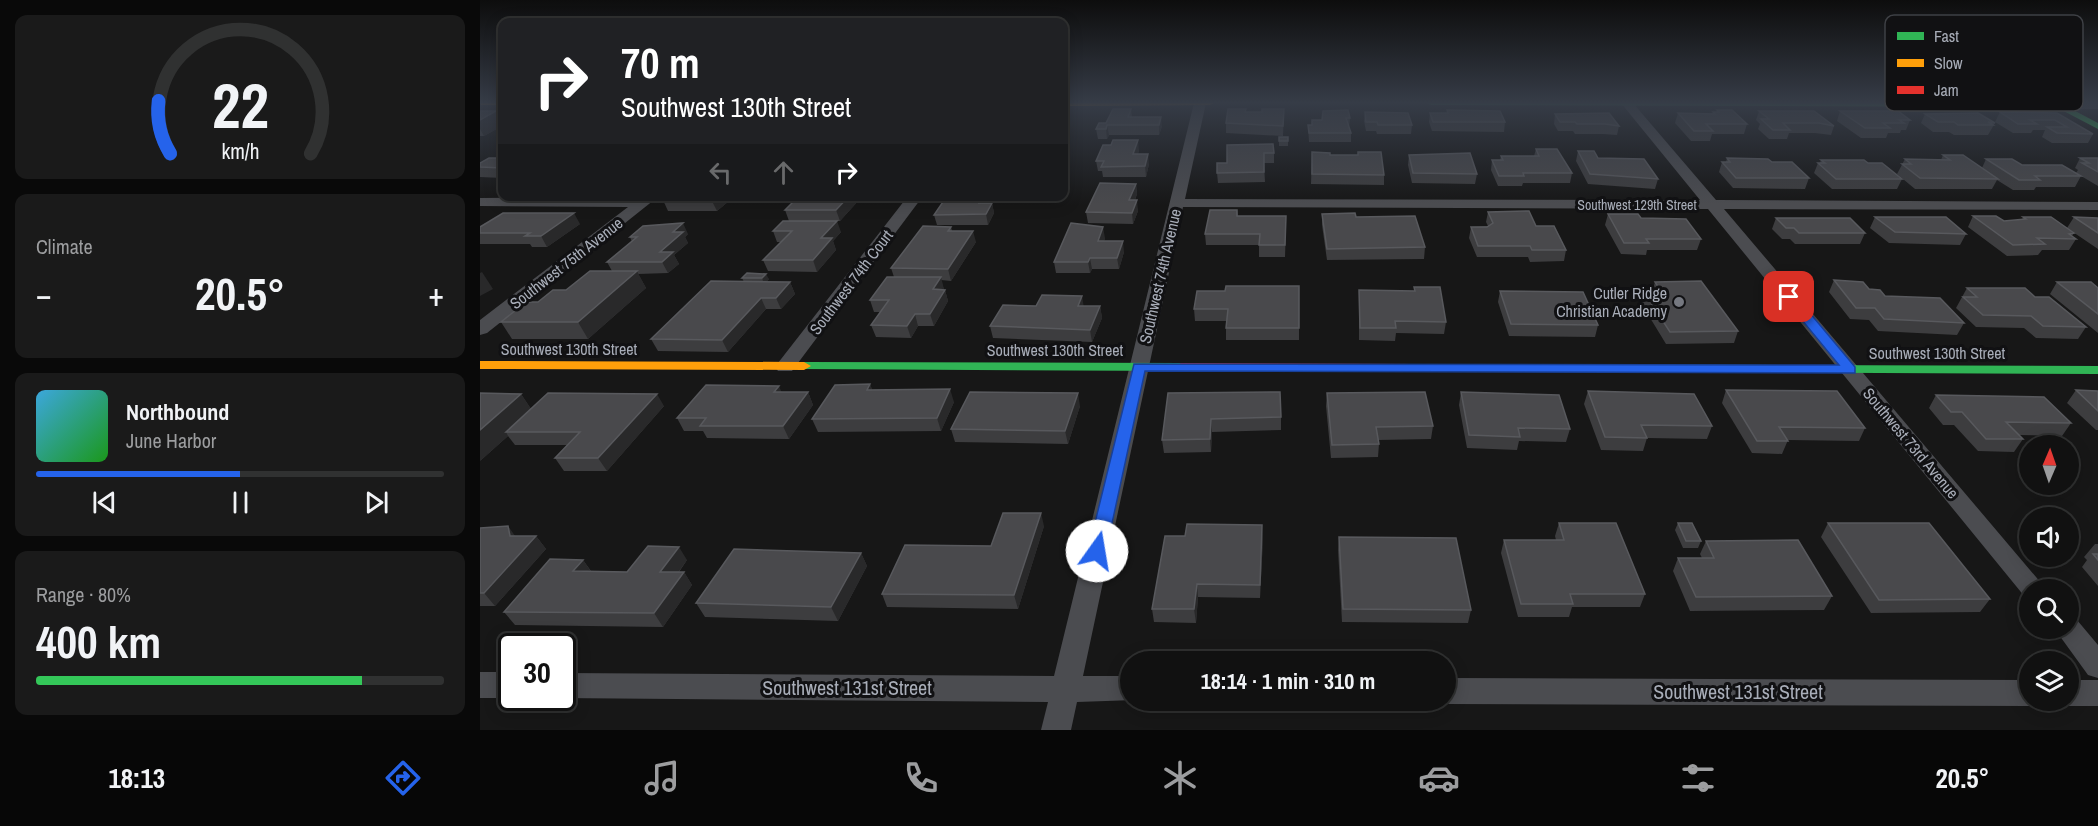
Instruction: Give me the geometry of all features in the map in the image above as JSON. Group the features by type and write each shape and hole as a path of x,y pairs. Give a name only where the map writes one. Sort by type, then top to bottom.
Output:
{"street":[{"name":"Southwest 74th Avenue","path":"1056,730 1192,137"},
{"name":"Southwest 73rd Avenue","path":"1655,137 2025,579"},
{"path":"480,202 564,201"},
{"name":"Southwest 75th Avenue","path":"480,329 647,201"},
{"name":"Southwest 74th Court","path":"785,366 911,201"},
{"name":"Southwest 129th Street","path":"1176,203 2098,206"},
{"name":"Southwest 130th Street","path":"480,365 2098,370"},
{"path":"2076,639 2098,666"},
{"path":"480,685 498,685"},
{"name":"Southwest 131st Street","path":"576,686 1120,689"},
{"name":"Southwest 131st Street","path":"1456,691 2019,693"},
{"path":"2079,693 2098,693"}],"building":[{"path":"1279,137 1288,137 1288,141 1279,141"},
{"path":"1113,140 1138,140 1133,154 1148,154 1145,166 1101,167 1104,161 1096,161 1103,145 1111,145"},
{"path":"1273,144 1274,153 1264,153 1264,172 1217,173 1217,163 1227,163 1227,145"},
{"path":"1536,149 1557,149 1572,173 1523,173 1524,176 1499,176 1492,160 1503,160 1501,156 1539,156"},
{"path":"1578,151 1594,151 1598,158 1644,159 1658,179 1590,174"},
{"path":"1312,152 1330,153 1330,155 1358,155 1358,152 1381,152 1384,175 1312,174"},
{"path":"1470,153 1477,174 1413,173 1409,155"},
{"path":"1943,155 1963,155 1998,179 1920,178 1902,164 1911,164 1905,159 1950,160"},
{"path":"489,158 498,158 498,168 480,167 480,163"},
{"path":"1727,158 1792,162 1809,178 1736,178 1722,162 1730,162"},
{"path":"2080,158 2098,158 2098,172 2082,163 2089,163"},
{"path":"1986,159 2012,159 2022,165 2062,165 2081,176 2035,176 2040,180 2019,180"},
{"path":"1821,160 1864,160 1868,163 1882,163 1902,179 1836,179 1818,163 1825,163"},
{"path":"1100,183 1136,184 1129,200 1137,200 1132,213 1086,212"},
{"path":"794,201 844,201 836,210 785,210"},
{"path":"944,201 992,203 986,214 934,215"},
{"path":"1210,210 1237,210 1237,216 1286,216 1285,245 1259,245 1260,234 1205,234"},
{"path":"1529,211 1536,226 1554,226 1566,250 1532,250 1530,246 1478,246 1471,227 1487,227 1493,223 1488,212"},
{"path":"503,213 574,213 541,236 525,236 530,233 480,233 480,227"},
{"path":"1355,213 1356,217 1415,216 1425,247 1327,249 1322,214"},
{"path":"1608,214 1638,214 1641,218 1686,219 1701,239 1646,239 1649,243 1624,243"},
{"path":"1973,216 1996,216 2004,221 2026,219 2023,217 2051,217 2074,233 2069,234 2076,239 2037,238 2045,244 2013,245"},
{"path":"1875,217 1946,217 1966,234 1895,232"},
{"path":"2074,217 2098,218 2098,233"},
{"path":"1776,218 1850,218 1865,233 1799,233 1794,228 1786,228"},
{"path":"783,221 837,221 821,238 832,238 813,260 763,260 792,231 773,231"},
{"path":"683,223 673,232 683,232 660,252 673,252 662,262 607,262 637,237 630,237 643,226"},
{"path":"1071,223 1103,227 1098,241 1123,241 1117,258 1090,258 1088,262 1054,262"},
{"path":"923,226 951,227 948,231 973,231 948,269 891,268"},
{"path":"590,271 637,271 578,322 501,322 526,302 538,302 553,290 566,290"},
{"path":"747,273 766,274 762,278 742,278"},
{"path":"887,277 941,277 933,289 945,290 930,314 915,314 907,326 871,325 889,300 870,300"},
{"path":"1834,280 1863,282 1869,289 1880,290 1885,296 1940,298 1964,323 1884,319 1875,308 1856,308"},
{"path":"711,281 790,282 776,298 761,298 722,340 651,339"},
{"path":"1701,281 1738,331 1670,332 1644,292 1661,291 1655,282"},
{"path":"2057,282 2091,282 2098,288 2098,314"},
{"path":"1226,286 1299,286 1299,328 1226,328 1228,309 1194,309 1197,291 1225,291"},
{"path":"1414,287 1440,287 1446,322 1395,321 1396,328 1360,328 1359,290 1415,291"},
{"path":"1967,288 2025,288 2035,297 2049,297 2086,327 2043,326 2031,316 1983,315 1963,297 1977,297"},
{"path":"1500,291 1583,292 1598,325 1511,324"},
{"path":"1042,295 1082,296 1078,306 1100,306 1090,330 990,326 1003,305 1036,306"},
{"path":"870,384 867,390 950,389 937,418 812,419 835,385"},
{"path":"706,385 779,386 774,392 808,392 783,426 700,426 706,418 677,418"},
{"path":"1726,390 1837,391 1865,428 1779,427 1788,441 1757,441"},
{"path":"2076,390 2098,391 2098,411"},
{"path":"1588,391 1694,394 1712,426 1641,425 1647,438 1605,437"},
{"path":"970,392 1078,393 1065,431 951,429"},
{"path":"1280,392 1281,417 1211,419 1210,439 1162,440 1168,393"},
{"path":"1425,392 1433,426 1376,427 1379,444 1332,445 1327,393"},
{"path":"1461,392 1559,395 1570,429 1518,428 1520,437 1469,435"},
{"path":"480,393 521,394 480,430"},
{"path":"548,393 657,394 598,458 555,458 580,432 506,432"},
{"path":"1936,395 2044,397 2071,423 2006,422 2019,435 2019,439 1986,439 1962,412 1951,412"},
{"path":"1003,513 1041,513 1014,595 882,594 905,545 991,546"},
{"path":"1559,523 1616,523 1645,594 1570,594 1573,604 1521,604 1504,540 1564,540"},
{"path":"1678,523 1692,523 1701,541 1686,541"},
{"path":"1828,523 1929,523 1990,599 1879,600"},
{"path":"1187,524 1262,525 1260,585 1197,584 1194,609 1152,609 1165,536 1185,536"},
{"path":"508,526 510,536 536,536 484,593 480,593 480,528"},
{"path":"1339,537 1456,538 1471,610 1343,609"},
{"path":"1798,540 1832,596 1696,597 1678,558 1714,558 1706,541"},
{"path":"648,546 679,547 660,572 684,572 654,613 504,612 550,559 583,560 573,571 627,572"},
{"path":"734,549 861,553 831,607 696,603"}],"traffic: fast":[{"path":"804,366 1181,367"},
{"path":"1415,368 2098,370"}],"traffic: slow":[{"path":"480,365 804,366"}],"traffic: jam":[{"path":"1181,367 1415,368"}],"place":[{"name":"Cutler Ridge Christian Academy","path":"1679,302"}],"route":[{"path":"1097,551 1139,367 1850,370 1789,297"}]}
